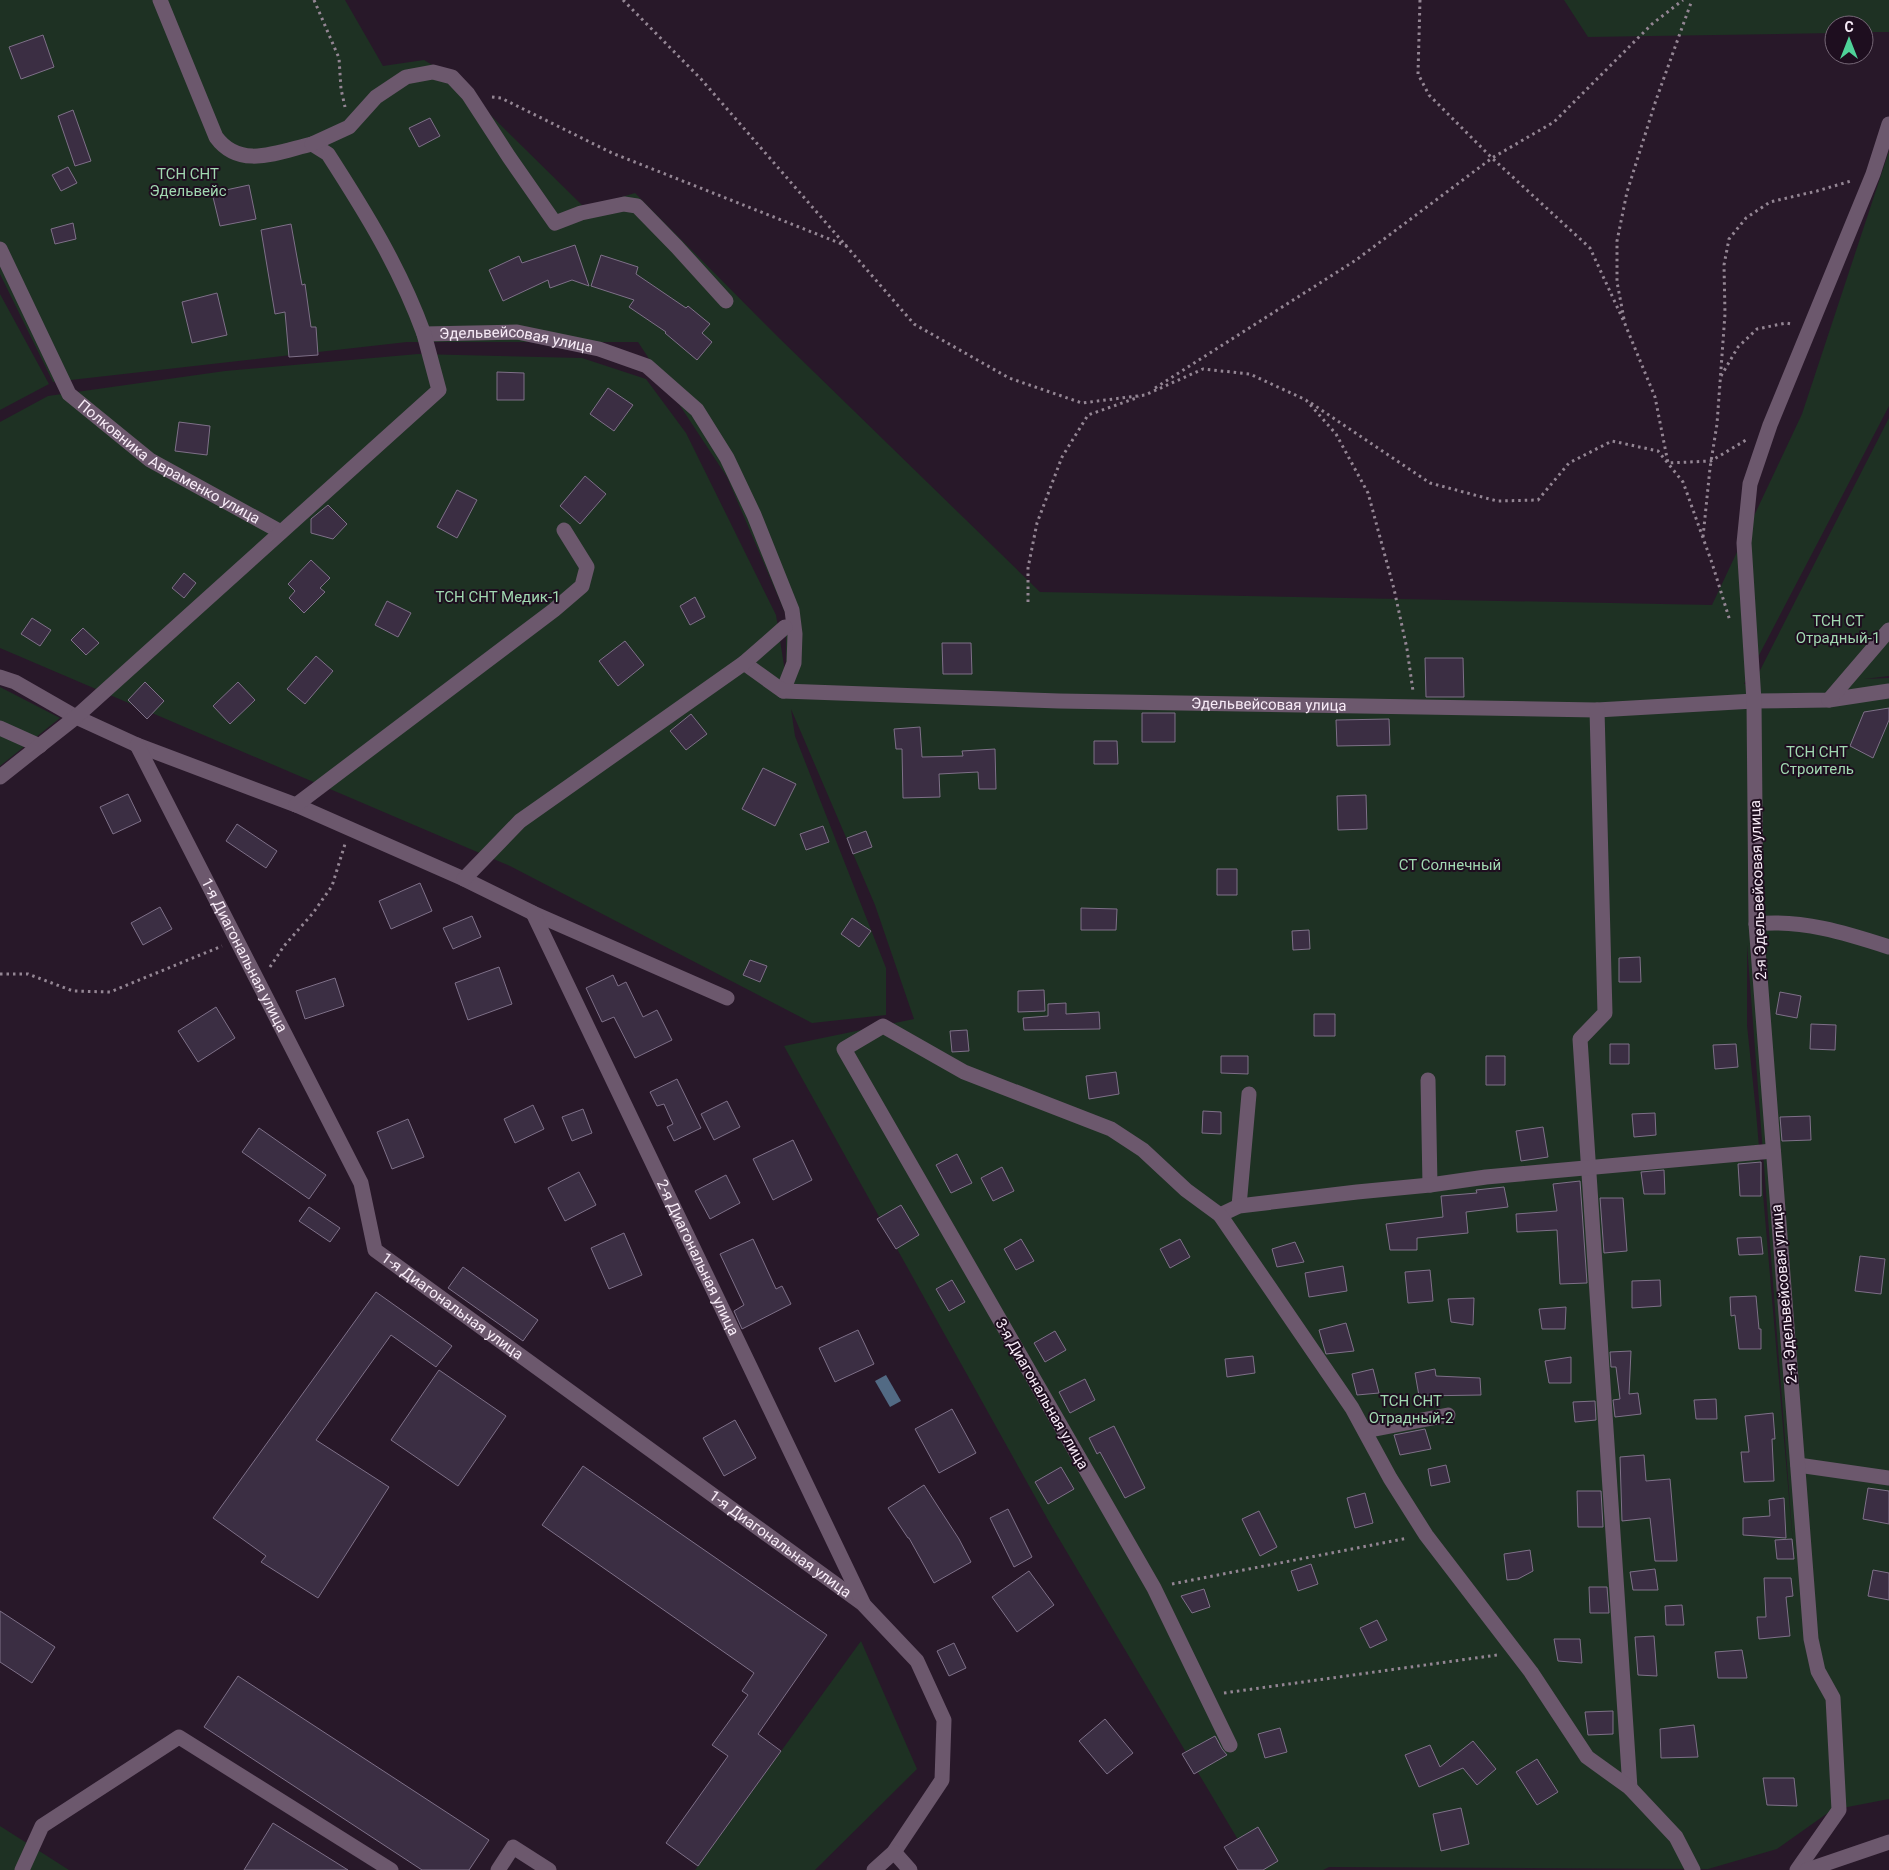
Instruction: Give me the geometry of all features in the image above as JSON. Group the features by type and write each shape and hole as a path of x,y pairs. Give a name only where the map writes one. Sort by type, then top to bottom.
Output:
{"street":[{"path":"160,0 216,136 223,146 238,155 254,157 312,144 349,127 376,97 406,78 433,72 452,77 468,94 555,223 581,213 624,204 637,206 726,301"},
{"name":"2-я Эдельвейсовая улица","path":"1797,1870 1839,1810 1832,1698 1818,1671 1811,1639 1773,1151 1756,924 1754,701 1744,543 1750,484 1770,425 1873,174 1889,124"},
{"name":"Эдельвейсовая улица","path":"312,144 328,154 361,205 392,260 411,299 424,334 517,332 599,349 647,366 697,410 731,466 772,557 792,610 795,634 794,663 783,691 1059,701 1597,710 1754,701 1829,700 1889,691"},
{"name":"Полковника Авраменко улица","path":"0,249 69,394 150,460 281,532"},
{"path":"0,777 76,718 438,390 424,334"},
{"path":"296,805 554,610 582,586 587,567 564,530"},
{"path":"464,878 520,821 744,662 785,627"},
{"path":"1829,700 1889,630"},
{"path":"744,662 783,691"},
{"path":"0,676 15,682 76,718 137,745 296,805 350,828 464,878 532,912 727,998"},
{"path":"1597,710 1605,1013 1580,1039 1630,1788"},
{"path":"0,728 40,746"},
{"name":"1-я Диагональная улица","path":"137,745 361,1183 375,1250 863,1604"},
{"name":"2-я Диагональная улица","path":"532,912 863,1604"},
{"path":"1756,924 1777,922 1843,932 1889,947"},
{"name":"3-я Диагональная улица","path":"1220,1215 1186,1190 1144,1150 1111,1129 964,1072 883,1026 844,1049 1154,1588 1230,1745"},
{"path":"1428,1080 1430,1185"},
{"path":"1239,1206 1249,1094"},
{"path":"1693,1870 1676,1837 1630,1788 1587,1757 1531,1672 1426,1535 1390,1478 1352,1408 1220,1215 1239,1206 1486,1177 1773,1151"},
{"path":"1365,1431 1448,1415"},
{"path":"1798,1465 1889,1478"},
{"path":"863,1604 917,1661 944,1720 942,1780 894,1852 874,1870"},
{"path":"22,1870 42,1826 179,1736 391,1870"},
{"path":"1807,1870 1889,1842"},
{"path":"498,1870 513,1847 549,1870"},
{"path":"894,1852 910,1870"}],"path":[{"path":"314,0 339,58 341,89 349,127"},
{"path":"623,0 701,79 914,324 1009,378 1082,403 1145,395 1356,260 1492,158 1554,122 1652,24 1683,0"},
{"path":"1420,0 1418,74 1429,95 1492,158 1590,248 1625,324 1655,398 1668,463"},
{"path":"1625,324 1617,282 1617,241 1625,200 1656,100 1692,0"},
{"path":"468,94 501,98 612,153 848,246"},
{"path":"1703,538 1717,424 1725,314 1724,265 1729,239 1746,218 1770,202 1817,191 1873,174"},
{"path":"1720,379 1738,347 1757,329 1786,323 1810,326"},
{"path":"1028,602 1028,568 1037,523 1062,457 1088,415 1145,395 1203,369 1250,374 1306,400 1430,483 1497,501 1538,500 1569,463 1612,442 1658,451 1682,482 1703,538 1732,627"},
{"path":"1306,400 1336,434 1368,493 1394,589 1407,649 1415,708"},
{"path":"1668,463 1711,461 1770,425"},
{"path":"259,984 284,946 313,913 332,886 350,828"},
{"path":"0,974 28,974 73,991 110,992 236,940"},
{"path":"1154,1588 1426,1535"},
{"path":"1206,1696 1516,1652"}],"green space":[{"path":"0,0 345,0 383,66 424,60 452,77 585,208 635,193 778,337 1040,592 1712,605 1802,414 1889,151 1889,406 1744,684 1753,684 1889,418 1889,676 1864,679 1889,678 1889,1799 1832,1810 1777,1849 1708,1869 1329,1867 1323,1870 1256,1870 1052,1527 784,1046 914,1019 875,905 791,709 795,736 886,968 886,1015 812,1023 510,866 0,648 0,422 48,396 225,371 418,354 582,358 646,379 686,433 776,615 786,678 786,615 727,477 638,342 407,342 53,382 0,274","holes":["1747,945 1794,1556 1747,1025"]},
{"path":"1564,0 1889,0 1889,32 1874,32 1874,15 1824,15 1824,33 1588,37"},
{"path":"0,294 49,384 0,410"},
{"path":"0,687 60,718 0,766"},
{"path":"861,1641 917,1769 815,1870 695,1870"},
{"path":"0,1826 69,1870 0,1870"}],"water":[{"path":"886,1375 901,1401 890,1407 875,1381"}],"building":[{"path":"43,35 54,67 21,79 9,47"},
{"path":"73,110 91,161 75,166 58,116"},
{"path":"430,118 440,136 419,147 409,128"},
{"path":"68,167 77,183 61,191 52,175"},
{"path":"249,185 256,219 220,226 212,193"},
{"path":"73,223 76,239 55,244 51,229"},
{"path":"291,224 302,285 305,284 311,327 316,327 318,355 289,357 285,312 275,314 261,230"},
{"path":"575,245 589,286 572,280 550,288 548,280 503,301 489,270 519,256 522,263"},
{"path":"601,255 638,267 636,274 686,308 688,306 710,324 702,333 712,342 697,360 666,332 629,307 634,300 591,286"},
{"path":"217,293 227,335 192,343 182,302"},
{"path":"497,372 524,373 524,400 497,400"},
{"path":"608,388 633,405 614,431 590,414"},
{"path":"179,422 210,426 207,455 175,451"},
{"path":"585,476 606,494 580,524 560,506"},
{"path":"457,490 477,500 457,538 437,527"},
{"path":"328,505 347,524 333,539 311,533 311,519"},
{"path":"311,560 330,578 320,588 325,592 304,613 289,598 295,591 288,584"},
{"path":"184,573 196,583 184,598 172,588"},
{"path":"695,597 705,617 690,625 680,606"},
{"path":"387,601 411,613 398,637 375,625"},
{"path":"32,618 51,630 40,646 21,634"},
{"path":"83,628 99,643 86,655 71,640"},
{"path":"625,641 644,665 618,686 599,661"},
{"path":"942,643 971,643 972,674 943,674"},
{"path":"316,656 333,671 305,704 287,689"},
{"path":"1425,658 1463,658 1464,697 1426,697"},
{"path":"145,682 164,701 147,719 128,700"},
{"path":"238,682 255,700 230,724 213,706"},
{"path":"1889,708 1889,720 1873,758 1850,746 1864,712"},
{"path":"1142,713 1175,713 1175,742 1142,742"},
{"path":"691,714 707,734 686,750 670,731"},
{"path":"1389,719 1390,745 1337,746 1336,720"},
{"path":"920,727 922,757 963,756 962,751 995,749 996,789 979,789 978,772 939,774 940,797 903,798 902,749 896,749 894,729"},
{"path":"1094,741 1117,741 1118,764 1094,764"},
{"path":"763,768 796,784 775,826 742,809"},
{"path":"128,794 141,821 113,834 100,807"},
{"path":"1366,795 1367,829 1338,830 1337,796"},
{"path":"237,824 277,851 266,868 226,841"},
{"path":"823,826 829,842 806,850 800,834"},
{"path":"866,831 872,847 853,854 847,838"},
{"path":"1217,869 1237,869 1237,895 1217,895"},
{"path":"420,883 432,911 391,929 379,901"},
{"path":"160,907 172,929 143,945 131,923"},
{"path":"1081,908 1117,909 1116,930 1081,930"},
{"path":"472,916 481,937 453,949 443,928"},
{"path":"852,918 871,931 859,947 841,934"},
{"path":"1309,930 1310,949 1293,950 1292,931"},
{"path":"1640,957 1641,982 1619,982 1619,958"},
{"path":"750,960 767,966 760,982 743,975"},
{"path":"499,967 512,1004 468,1020 455,983"},
{"path":"613,975 618,986 626,982 643,1017 657,1010 672,1040 635,1058 614,1017 602,1022 586,988"},
{"path":"335,978 344,1006 305,1019 296,991"},
{"path":"1044,990 1045,1011 1018,1012 1018,991"},
{"path":"1780,992 1801,996 1797,1018 1776,1014"},
{"path":"1066,1003 1066,1014 1099,1012 1100,1029 1024,1030 1023,1018 1048,1016 1048,1004"},
{"path":"216,1007 235,1038 198,1062 178,1031"},
{"path":"1314,1014 1335,1014 1335,1036 1314,1036"},
{"path":"1811,1024 1836,1025 1835,1050 1810,1049"},
{"path":"967,1030 969,1051 952,1052 950,1031"},
{"path":"1610,1044 1629,1044 1629,1064 1610,1064"},
{"path":"1736,1044 1738,1067 1715,1069 1713,1045"},
{"path":"1221,1056 1248,1056 1248,1074 1221,1073"},
{"path":"1486,1056 1505,1056 1505,1085 1486,1085"},
{"path":"1116,1072 1119,1094 1089,1099 1086,1076"},
{"path":"677,1079 701,1128 674,1141 667,1127 673,1124 664,1104 657,1106 650,1092"},
{"path":"727,1101 740,1127 714,1140 701,1114"},
{"path":"533,1105 544,1129 515,1143 504,1119"},
{"path":"583,1109 592,1133 572,1141 562,1117"},
{"path":"1203,1111 1221,1112 1221,1134 1202,1133"},
{"path":"1655,1113 1656,1135 1634,1137 1632,1114"},
{"path":"1810,1116 1811,1140 1782,1141 1780,1117"},
{"path":"408,1119 424,1157 392,1169 377,1132"},
{"path":"1543,1127 1548,1157 1521,1161 1516,1131"},
{"path":"259,1128 326,1175 309,1199 242,1152"},
{"path":"793,1140 812,1180 773,1200 753,1159"},
{"path":"957,1154 972,1183 951,1193 936,1165"},
{"path":"1761,1162 1761,1196 1740,1196 1738,1164"},
{"path":"1002,1167 1014,1191 993,1201 981,1178"},
{"path":"1664,1170 1665,1194 1644,1194 1641,1172"},
{"path":"579,1172 596,1205 565,1221 548,1188"},
{"path":"726,1175 740,1203 710,1219 695,1191"},
{"path":"1580,1181 1587,1283 1560,1284 1557,1230 1517,1232 1516,1214 1557,1211 1553,1184"},
{"path":"1504,1187 1508,1207 1466,1212 1468,1233 1417,1238 1417,1250 1390,1250 1386,1224 1443,1217 1441,1196 1477,1193 1476,1190"},
{"path":"1600,1198 1623,1198 1627,1251 1604,1253"},
{"path":"901,1205 919,1235 896,1249 877,1219"},
{"path":"309,1207 340,1228 330,1242 299,1221"},
{"path":"624,1233 642,1275 609,1289 591,1248"},
{"path":"1761,1237 1763,1254 1739,1255 1737,1238"},
{"path":"753,1239 776,1289 782,1286 791,1304 742,1329 734,1311 744,1305 720,1254"},
{"path":"1021,1239 1034,1261 1016,1270 1004,1249"},
{"path":"1180,1239 1190,1257 1170,1268 1160,1249"},
{"path":"1295,1242 1304,1262 1277,1267 1272,1249"},
{"path":"1860,1256 1885,1259 1881,1294 1855,1291"},
{"path":"1343,1266 1347,1291 1309,1297 1305,1273"},
{"path":"463,1267 538,1320 523,1341 448,1288"},
{"path":"1430,1270 1433,1301 1408,1303 1405,1272"},
{"path":"952,1280 965,1302 949,1311 936,1289"},
{"path":"1660,1280 1661,1306 1632,1308 1632,1281"},
{"path":"376,1292 452,1346 436,1367 391,1335 316,1440 389,1487 318,1598 261,1562 266,1556 213,1518"},
{"path":"1756,1296 1759,1329 1761,1329 1761,1349 1739,1349 1735,1315 1731,1316 1730,1297"},
{"path":"1474,1298 1473,1325 1451,1322 1448,1299"},
{"path":"1566,1307 1565,1329 1542,1329 1539,1309"},
{"path":"1346,1323 1354,1351 1326,1354 1319,1330"},
{"path":"858,1330 874,1364 835,1382 819,1348"},
{"path":"1055,1331 1066,1350 1045,1362 1034,1343"},
{"path":"1631,1351 1629,1394 1638,1393 1641,1414 1615,1417 1613,1400 1620,1399 1616,1367 1611,1367 1610,1352"},
{"path":"1253,1356 1255,1373 1227,1377 1225,1359"},
{"path":"1571,1357 1571,1383 1549,1383 1545,1361"},
{"path":"1373,1369 1379,1393 1357,1395 1352,1374"},
{"path":"1435,1369 1436,1376 1480,1378 1481,1395 1419,1396 1415,1373"},
{"path":"439,1370 506,1416 458,1486 391,1440"},
{"path":"1085,1379 1095,1400 1070,1413 1059,1392"},
{"path":"1716,1399 1717,1419 1696,1419 1694,1400"},
{"path":"1595,1401 1596,1420 1575,1422 1573,1402"},
{"path":"952,1409 976,1453 939,1473 915,1429"},
{"path":"1773,1413 1775,1439 1772,1439 1774,1481 1744,1482 1741,1452 1749,1452 1745,1416"},
{"path":"735,1420 756,1458 724,1476 703,1438"},
{"path":"1114,1426 1145,1488 1125,1498 1100,1452 1097,1454 1089,1438"},
{"path":"1425,1429 1431,1449 1400,1455 1394,1435"},
{"path":"1644,1455 1646,1481 1670,1479 1677,1561 1655,1561 1650,1518 1622,1521 1620,1457"},
{"path":"1446,1465 1450,1482 1431,1486 1428,1469"},
{"path":"583,1466 827,1635 758,1734 781,1751 698,1866 666,1843 728,1756 712,1745 748,1695 742,1691 754,1673 542,1525"},
{"path":"1061,1467 1074,1489 1048,1504 1035,1482"},
{"path":"924,1485 959,1539 971,1562 934,1583 909,1538 888,1508"},
{"path":"1868,1488 1889,1491 1889,1524 1863,1519"},
{"path":"1577,1491 1601,1491 1603,1527 1578,1527"},
{"path":"1365,1493 1373,1523 1355,1528 1347,1498"},
{"path":"1784,1498 1786,1538 1743,1535 1743,1518 1770,1516 1769,1500"},
{"path":"1008,1509 1032,1557 1014,1567 990,1518"},
{"path":"1259,1511 1277,1547 1260,1556 1242,1519"},
{"path":"1792,1539 1794,1559 1777,1559 1775,1540"},
{"path":"1530,1550 1533,1571 1518,1579 1507,1580 1504,1554"},
{"path":"1311,1564 1318,1584 1298,1591 1291,1571"},
{"path":"1655,1569 1658,1590 1633,1590 1630,1572"},
{"path":"1873,1570 1889,1573 1889,1600 1868,1596"},
{"path":"1029,1571 1054,1605 1017,1632 992,1597"},
{"path":"1764,1578 1791,1578 1793,1596 1786,1597 1790,1636 1759,1639 1757,1617 1766,1617"},
{"path":"1589,1587 1607,1587 1609,1613 1590,1613"},
{"path":"1204,1589 1210,1607 1192,1613 1181,1596"},
{"path":"1682,1605 1684,1625 1666,1625 1665,1606"},
{"path":"0,1611 55,1647 32,1683 0,1662"},
{"path":"1377,1620 1387,1640 1370,1648 1360,1628"},
{"path":"1654,1636 1657,1676 1638,1675 1635,1637"},
{"path":"1554,1639 1580,1639 1582,1663 1558,1661"},
{"path":"954,1643 966,1668 949,1676 937,1651"},
{"path":"1742,1650 1747,1678 1718,1678 1715,1652"},
{"path":"238,1676 489,1840 469,1870 422,1870 204,1727"},
{"path":"1613,1711 1613,1734 1588,1735 1585,1712"},
{"path":"1105,1719 1133,1753 1107,1774 1079,1741"},
{"path":"1694,1725 1698,1757 1661,1758 1660,1729"},
{"path":"1280,1728 1287,1752 1265,1758 1258,1734"},
{"path":"1215,1736 1227,1755 1194,1774 1182,1754"},
{"path":"1473,1741 1496,1769 1477,1785 1463,1768 1419,1787 1405,1755 1430,1745 1440,1767"},
{"path":"1537,1759 1558,1792 1537,1805 1516,1772"},
{"path":"1763,1778 1794,1778 1797,1806 1767,1805"},
{"path":"1461,1808 1469,1844 1441,1851 1433,1814"},
{"path":"273,1823 348,1870 244,1870"},
{"path":"1258,1827 1278,1861 1263,1870 1238,1870 1224,1847"}],"park label":[{"name":"ТСН СНТ Эдельвейс","path":"188,182"},
{"name":"ТСН СНТ Медик-1","path":"498,597"},
{"name":"ТСН СТ Отрадный-1","path":"1838,630"},
{"name":"ТСН СНТ Строитель","path":"1817,760"},
{"name":"СТ Солнечный","path":"1450,865"},
{"name":"ТСН СНТ Отрадный-2","path":"1411,1410"}]}
